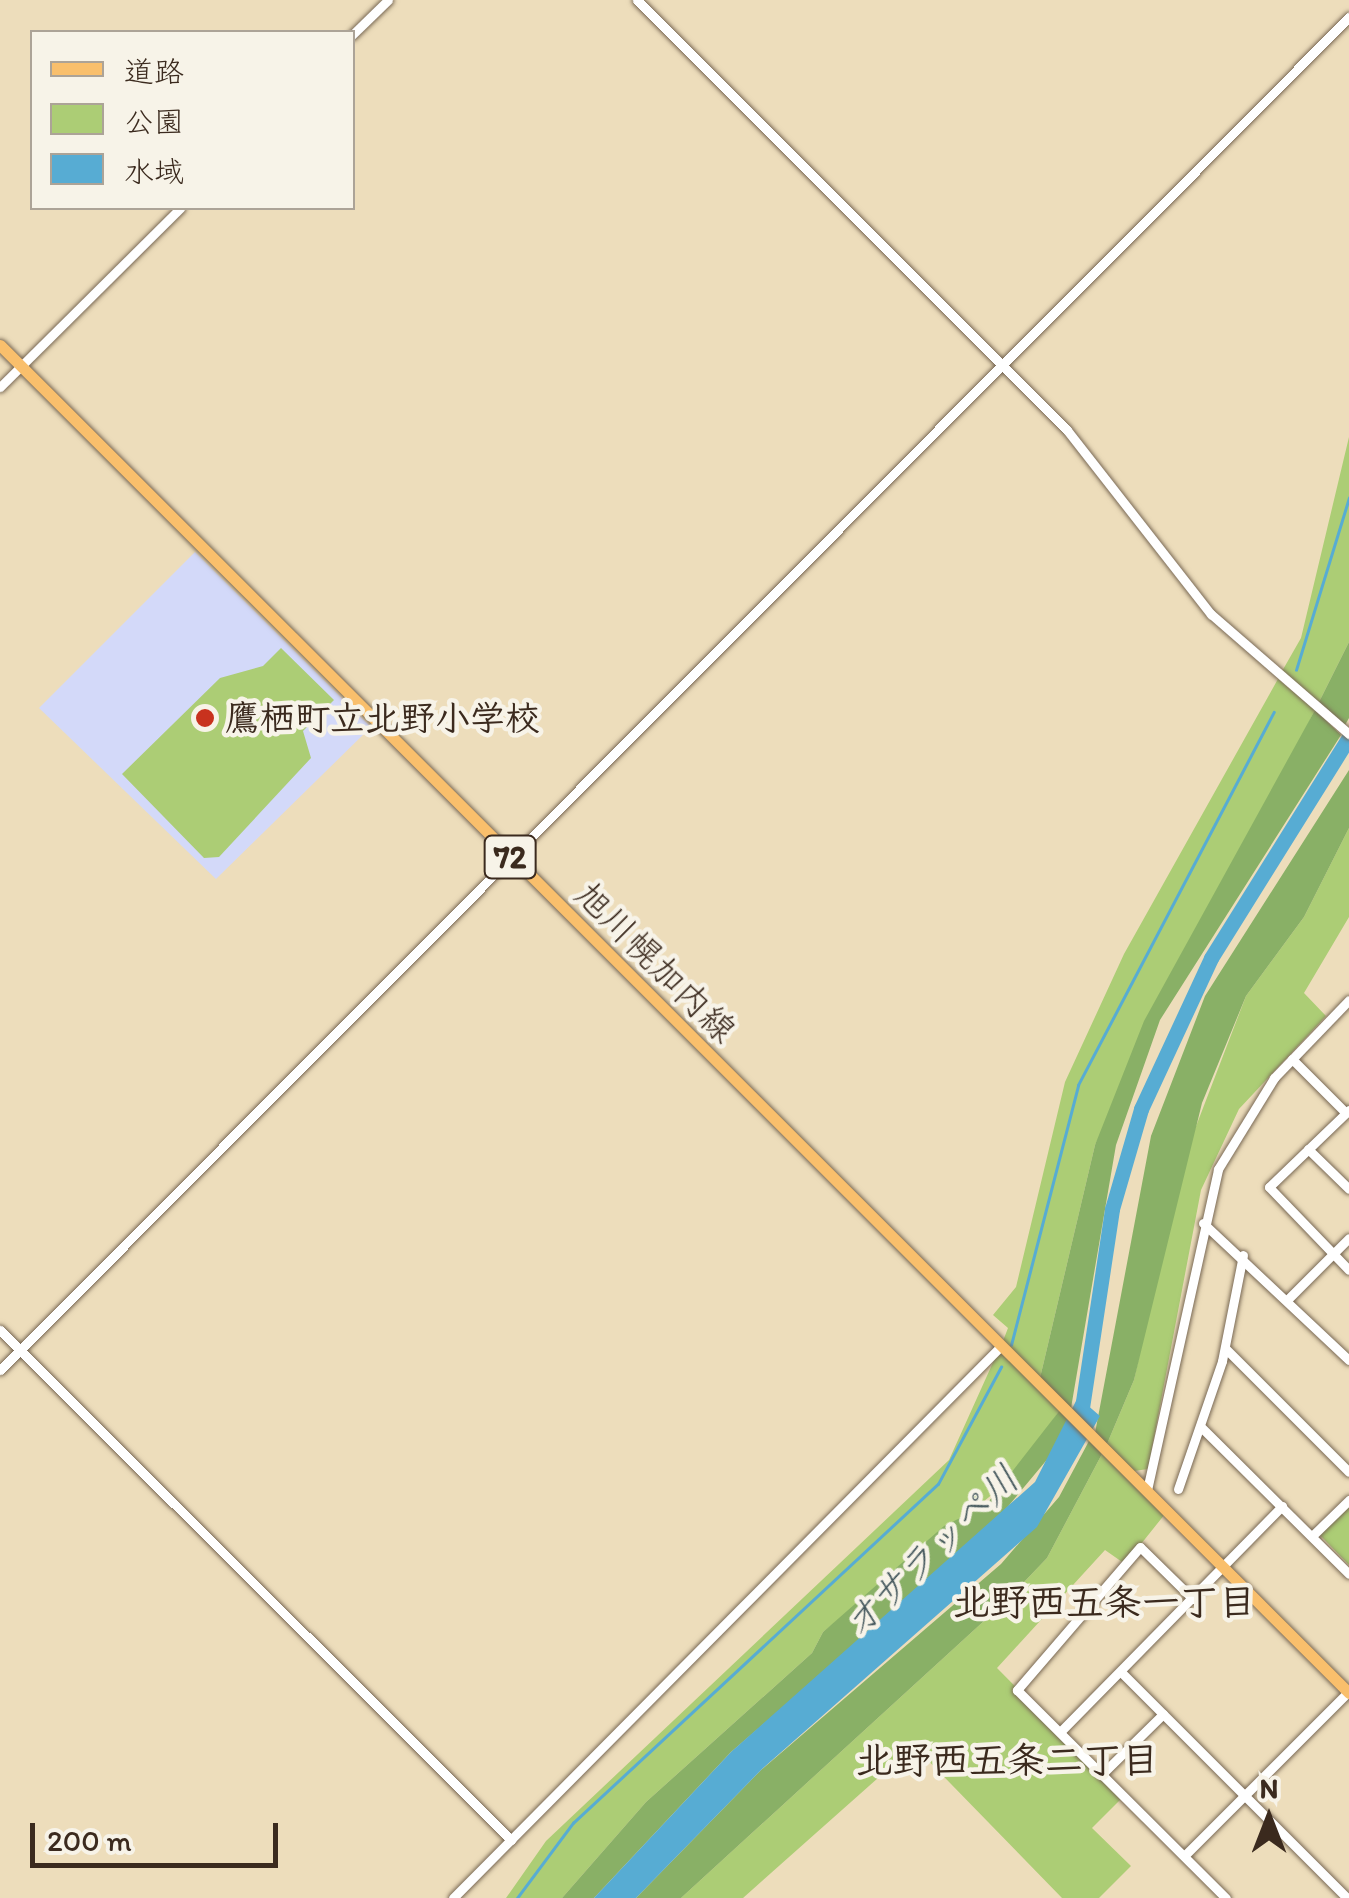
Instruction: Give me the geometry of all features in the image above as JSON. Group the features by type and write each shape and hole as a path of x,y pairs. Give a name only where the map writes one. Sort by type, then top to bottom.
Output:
{"main road":[{"name":"旭川幌加内線","path":"0,345 1147,1490"},
{"name":"72","path":"1147,1490 1349,1693"}],"street":[{"path":"355,32 388,0"},
{"path":"636,0 1067,430 1210,614 1349,734"},
{"path":"0,1370 1349,17"},
{"path":"0,387 178,210"},
{"path":"1147,1490 1203,1223 1230,1144 1292,1059 1349,1000"},
{"path":"1338,1012 1349,1022"},
{"path":"1292,1059 1348,1111 1269,1187 1349,1270"},
{"path":"1308,1149 1349,1189"},
{"path":"1203,1223 1243,1255 1349,1360"},
{"path":"1288,1299 1349,1238"},
{"path":"1178,1489 1202,1428 1225,1348 1243,1255"},
{"path":"0,1330 511,1840"},
{"path":"453,1898 1000,1346"},
{"path":"1225,1348 1349,1472"},
{"path":"1202,1428 1349,1574"},
{"path":"1312,1536 1349,1500"},
{"path":"1060,1732 1282,1506"},
{"path":"1193,1600 1140,1548 1017,1690 1226,1898"},
{"path":"1121,1672 1347,1898"},
{"path":"1184,1856 1349,1693"},
{"path":"1101,1775 1163,1714"}],"shaded area":[{"name":"鷹栖町立北野小学校","path":"195,552 371,727 216,879 39,708"}],"green space":[{"path":"1349,437 1349,642 1319,702 1281,673 1301,638"},
{"path":"1349,642 1349,718 1345,725 1319,702"},
{"path":"281,648 334,700 303,731 311,758 219,857 204,858 122,774 220,678 263,666"},
{"path":"1278,679 1315,710 1095,1145 1040,1378 1003,1341 1008,1328 993,1315 1016,1287 1065,1082 1124,954"},
{"path":"1315,710 1341,735 1160,1020 1116,1145 1071,1408 1040,1378 1095,1145 1144,1021"},
{"path":"1349,770 1349,828 1304,917 1246,996 1202,1103 1134,1380 1107,1444 1095,1433 1151,1136 1205,996"},
{"path":"1349,828 1349,917 1304,993 1326,1016 1239,1109 1201,1190 1148,1469 1134,1471 1107,1444 1134,1380 1180,1168 1246,996 1304,917"},
{"path":"1000,1347 1060,1410 1010,1480 823,1632 812,1653 646,1802 562,1898 506,1898 546,1841 949,1460"},
{"path":"1060,1410 1070,1420 1060,1444 990,1528 731,1752 594,1898 562,1898 646,1802 812,1653 823,1632 944,1526 986,1505"},
{"path":"1089,1441 1102,1454 1047,1558 1008,1599 681,1898 636,1898 761,1770 1001,1564 1059,1497"},
{"path":"1102,1454 1165,1514 1125,1564 1105,1550 997,1668 1124,1796 1092,1828 1131,1866 1099,1898 1062,1898 914,1746 743,1898 681,1898 1008,1599 1047,1558"},
{"path":"1349,1505 1349,1565 1319,1534"}],"water":[{"path":"1078,1397 1100,1416 1037,1527 761,1770 636,1898 594,1898 731,1752 1035,1482"}],"waterway":[{"path":"1296,670 1349,498"},
{"path":"1011,1345 1078,1085 1274,712"},
{"name":"オサラッペ川","path":"1080,1421 1112,1209 1141,1109 1211,958 1349,737"},
{"path":"517,1898 573,1823 938,1484 1001,1367"}],"place":[{"name":"鷹栖町立北野小学校","path":"205,718"}],"district":[{"name":"北野西五条一丁目","path":"1104,1603"},
{"name":"北野西五条二丁目","path":"1007,1761"}]}
